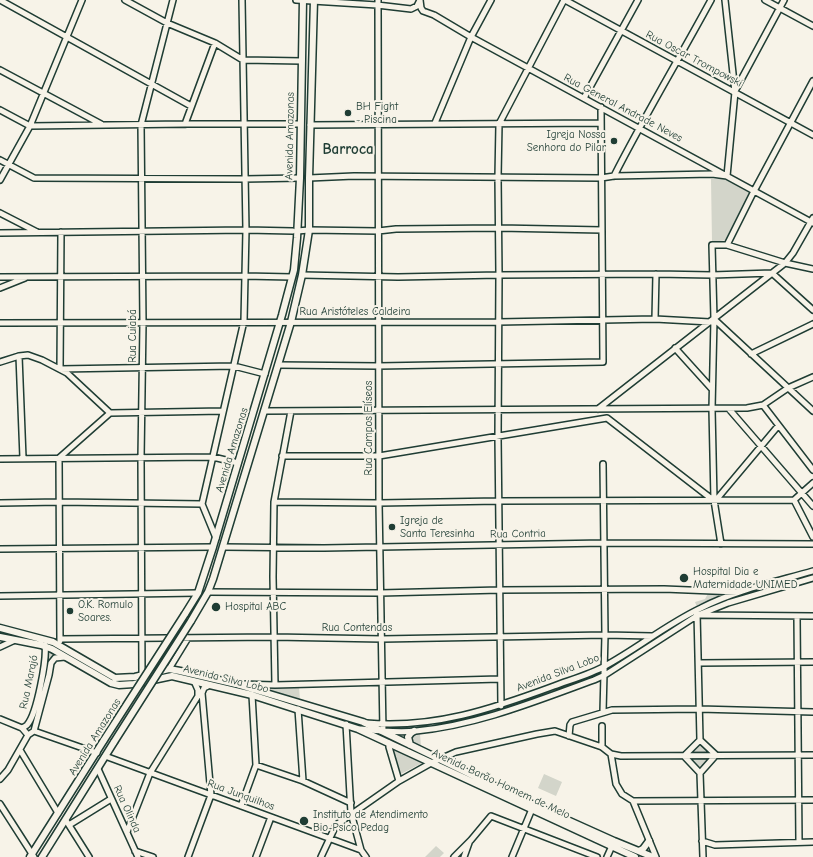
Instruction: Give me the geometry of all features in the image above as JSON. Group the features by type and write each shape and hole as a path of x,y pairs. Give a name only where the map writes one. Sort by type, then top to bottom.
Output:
{"main road":[{"name":"Avenida Amazonas","path":"32,856 198,593 216,538 292,277 300,178 303,1"},
{"name":"Avenida Amazonas","path":"42,857 67,823 114,742 208,592 223,547 291,322 302,275 309,230 310,125 314,1"},
{"name":"Avenida Silva Lobo","path":"0,628 60,642 115,678 121,679 142,676 169,669 236,684 254,693 298,709 358,728"},
{"name":"Avenida Silva Lobo","path":"4,640 14,640 45,646 66,656 105,680 119,685 134,684 172,676 254,693 363,722 383,731"},
{"name":"Avenida Barão Homem de Melo","path":"358,728 636,857"},
{"name":"Avenida Barão Homem de Melo","path":"383,731 534,805 614,842 654,857"},
{"path":"410,745 408,737 414,732"},
{"path":"389,743 401,740"},
{"path":"639,851 643,849 649,841"}],"street":[{"path":"0,0 191,106"},
{"path":"0,180 30,126 82,0"},
{"path":"125,0 167,23 215,44 243,60 302,61"},
{"name":"Rua Cuiabá","path":"142,676 141,458 143,412 143,231 141,125 173,0"},
{"path":"216,538 202,504 244,321 246,230 242,0"},
{"path":"296,0 378,3 411,9 417,6 420,0"},
{"name":"Rua General Andrade Neves","path":"420,0 423,12 434,15 528,68 812,221"},
{"path":"435,123 472,37 491,0"},
{"path":"501,706 498,437 499,124 565,0"},
{"name":"Rua Oscar Trompowski","path":"565,0 813,135"},
{"path":"584,98 638,0"},
{"path":"614,176 639,128 711,0"},
{"path":"309,178 354,176 601,178 614,176 710,174 727,176 735,92 725,0"},
{"path":"765,0 813,26"},
{"path":"735,92 784,0"},
{"name":"Rua Campos Elíseos","path":"378,3 377,124 380,366 379,503 383,731"},
{"path":"185,124 215,44"},
{"path":"0,70 44,92 101,125"},
{"path":"727,245 754,191 813,82"},
{"path":"278,365 380,366 602,362 601,107"},
{"path":"0,110 30,126 300,124"},
{"path":"310,125 601,123"},
{"path":"0,160 34,178 300,178"},
{"path":"0,213 38,232"},
{"path":"598,409 785,263 793,253 812,221"},
{"path":"0,233 246,230 378,231 396,229 499,228 602,230"},
{"path":"60,369 59,322 61,232"},
{"path":"721,544 714,500 712,409 712,245 727,245 785,263 813,269"},
{"path":"302,275 712,275 772,273 813,310"},
{"path":"655,320 656,274"},
{"path":"0,277 292,277"},
{"path":"0,288 28,277"},
{"name":"Rua Aristóteles Caldeira","path":"0,323 244,321 712,321"},
{"path":"712,321 751,354 813,412"},
{"path":"751,354 813,324"},
{"path":"675,348 712,389"},
{"path":"0,362 19,356 28,355 42,360 60,369 72,378 110,413"},
{"path":"19,356 24,458"},
{"path":"60,369 234,366 265,374"},
{"path":"264,411 747,408 763,405 788,388 813,377"},
{"path":"763,405 813,470"},
{"path":"729,409 813,506"},
{"path":"275,685 273,592 274,502 292,411"},
{"path":"66,656 61,651 60,642 59,458 110,413 223,412"},
{"path":"282,456 379,456 607,418 714,500"},
{"path":"714,500 762,447 778,426"},
{"path":"0,459 213,457 238,463"},
{"path":"602,712 605,675 603,464"},
{"path":"274,502 379,503 604,500 794,500 813,483"},
{"path":"794,500 813,537"},
{"path":"0,503 60,502 202,504"},
{"name":"Rua Contria","path":"223,547 273,546 324,548 604,544 813,544"},
{"path":"0,549 213,547"},
{"name":"Avenida Silva Lobo","path":"363,722 383,724 417,723 454,718 501,706 604,667 652,636 737,592 813,571"},
{"name":"Avenida Silva Lobo","path":"358,728 383,731 414,732 456,726 501,714 605,675 697,613 813,578"},
{"path":"208,592 380,593 500,590 664,589 737,592"},
{"path":"0,596 198,593"},
{"path":"716,756 700,740 700,663 697,613 797,617 813,616"},
{"path":"797,617 798,842"},
{"name":"Rua Contendas","path":"60,642 142,638 274,637 382,639 500,636 652,636"},
{"name":"Rua Marajó","path":"22,728 28,724 33,714 38,695 46,653 42,638"},
{"path":"169,669 188,638"},
{"path":"0,647 4,640"},
{"name":"Rua Marajó","path":"34,731 52,661 66,656"},
{"path":"700,663 813,662"},
{"path":"38,695 49,675"},
{"path":"236,684 275,685 500,679"},
{"path":"127,832 150,773 198,696 198,690 194,681"},
{"path":"188,857 211,795 202,693 204,688 210,685"},
{"path":"241,806 256,765 254,693"},
{"path":"194,702 203,706"},
{"path":"298,709 303,781"},
{"path":"569,736 570,725 572,722 612,710 699,709 813,712"},
{"path":"0,719 22,728 28,735"},
{"path":"346,724 351,813 361,850 366,857"},
{"path":"602,726 602,747"},
{"path":"0,779 8,770 28,735 34,731 97,753"},
{"path":"321,857 328,839 336,825 351,813 399,781 431,763 456,752 537,734 555,731 602,747 611,754 620,756 813,755"},
{"path":"684,756 700,740"},
{"path":"389,743 399,781"},
{"path":"20,750 58,813"},
{"path":"611,754 616,784 622,794 633,801 813,800"},
{"name":"Rua Junquilhos","path":"106,756 361,850"},
{"path":"684,756 700,773 703,857"},
{"path":"700,773 716,756"},
{"path":"256,765 303,781 351,803"},
{"name":"Rua Olinda","path":"98,769 138,857"},
{"path":"89,857 67,823 111,799"},
{"path":"633,801 654,857"},
{"path":"0,804 32,856"},
{"path":"512,857 532,809"},
{"path":"454,857 471,840 490,816 597,857"},
{"path":"256,857 271,817"},
{"path":"464,857 471,840"},
{"path":"702,841 714,845 813,842"},
{"path":"607,857 612,846"},
{"path":"135,851 153,857"}],"shaded area":[{"path":"711,179 728,179 751,190 728,240 712,242"},
{"path":"710,590 729,593 697,607 695,602 705,599"},
{"path":"48,650 58,655 48,669 43,680"},
{"path":"299,686 300,701 255,687"},
{"path":"413,734 420,734 421,746 412,741 411,736"},
{"path":"702,745 710,753 710,758 701,767 699,767 691,759 690,754 698,746"},
{"path":"395,749 424,762 399,775 392,751"},
{"path":"544,774 562,782 556,796 538,788"},
{"path":"436,846 444,853 440,857 425,857"}],"place":[{"name":"BH Fight - Piscina","path":"348,113"},
{"name":"Igreja Nossa Senhora do Pilar","path":"614,141"},
{"name":"Igreja de Santa Teresinha","path":"392,527"},
{"name":"Hospital Dia e Maternidade UNIMED","path":"684,578"},
{"name":"Hospital ABC","path":"216,607"},
{"name":"O.K. Romulo Soares.","path":"70,611"},
{"name":"Instituto de Atendimento Bio-Psico Pedag","path":"304,821"}],"district":[{"name":"Barroca","path":"348,150"}]}
